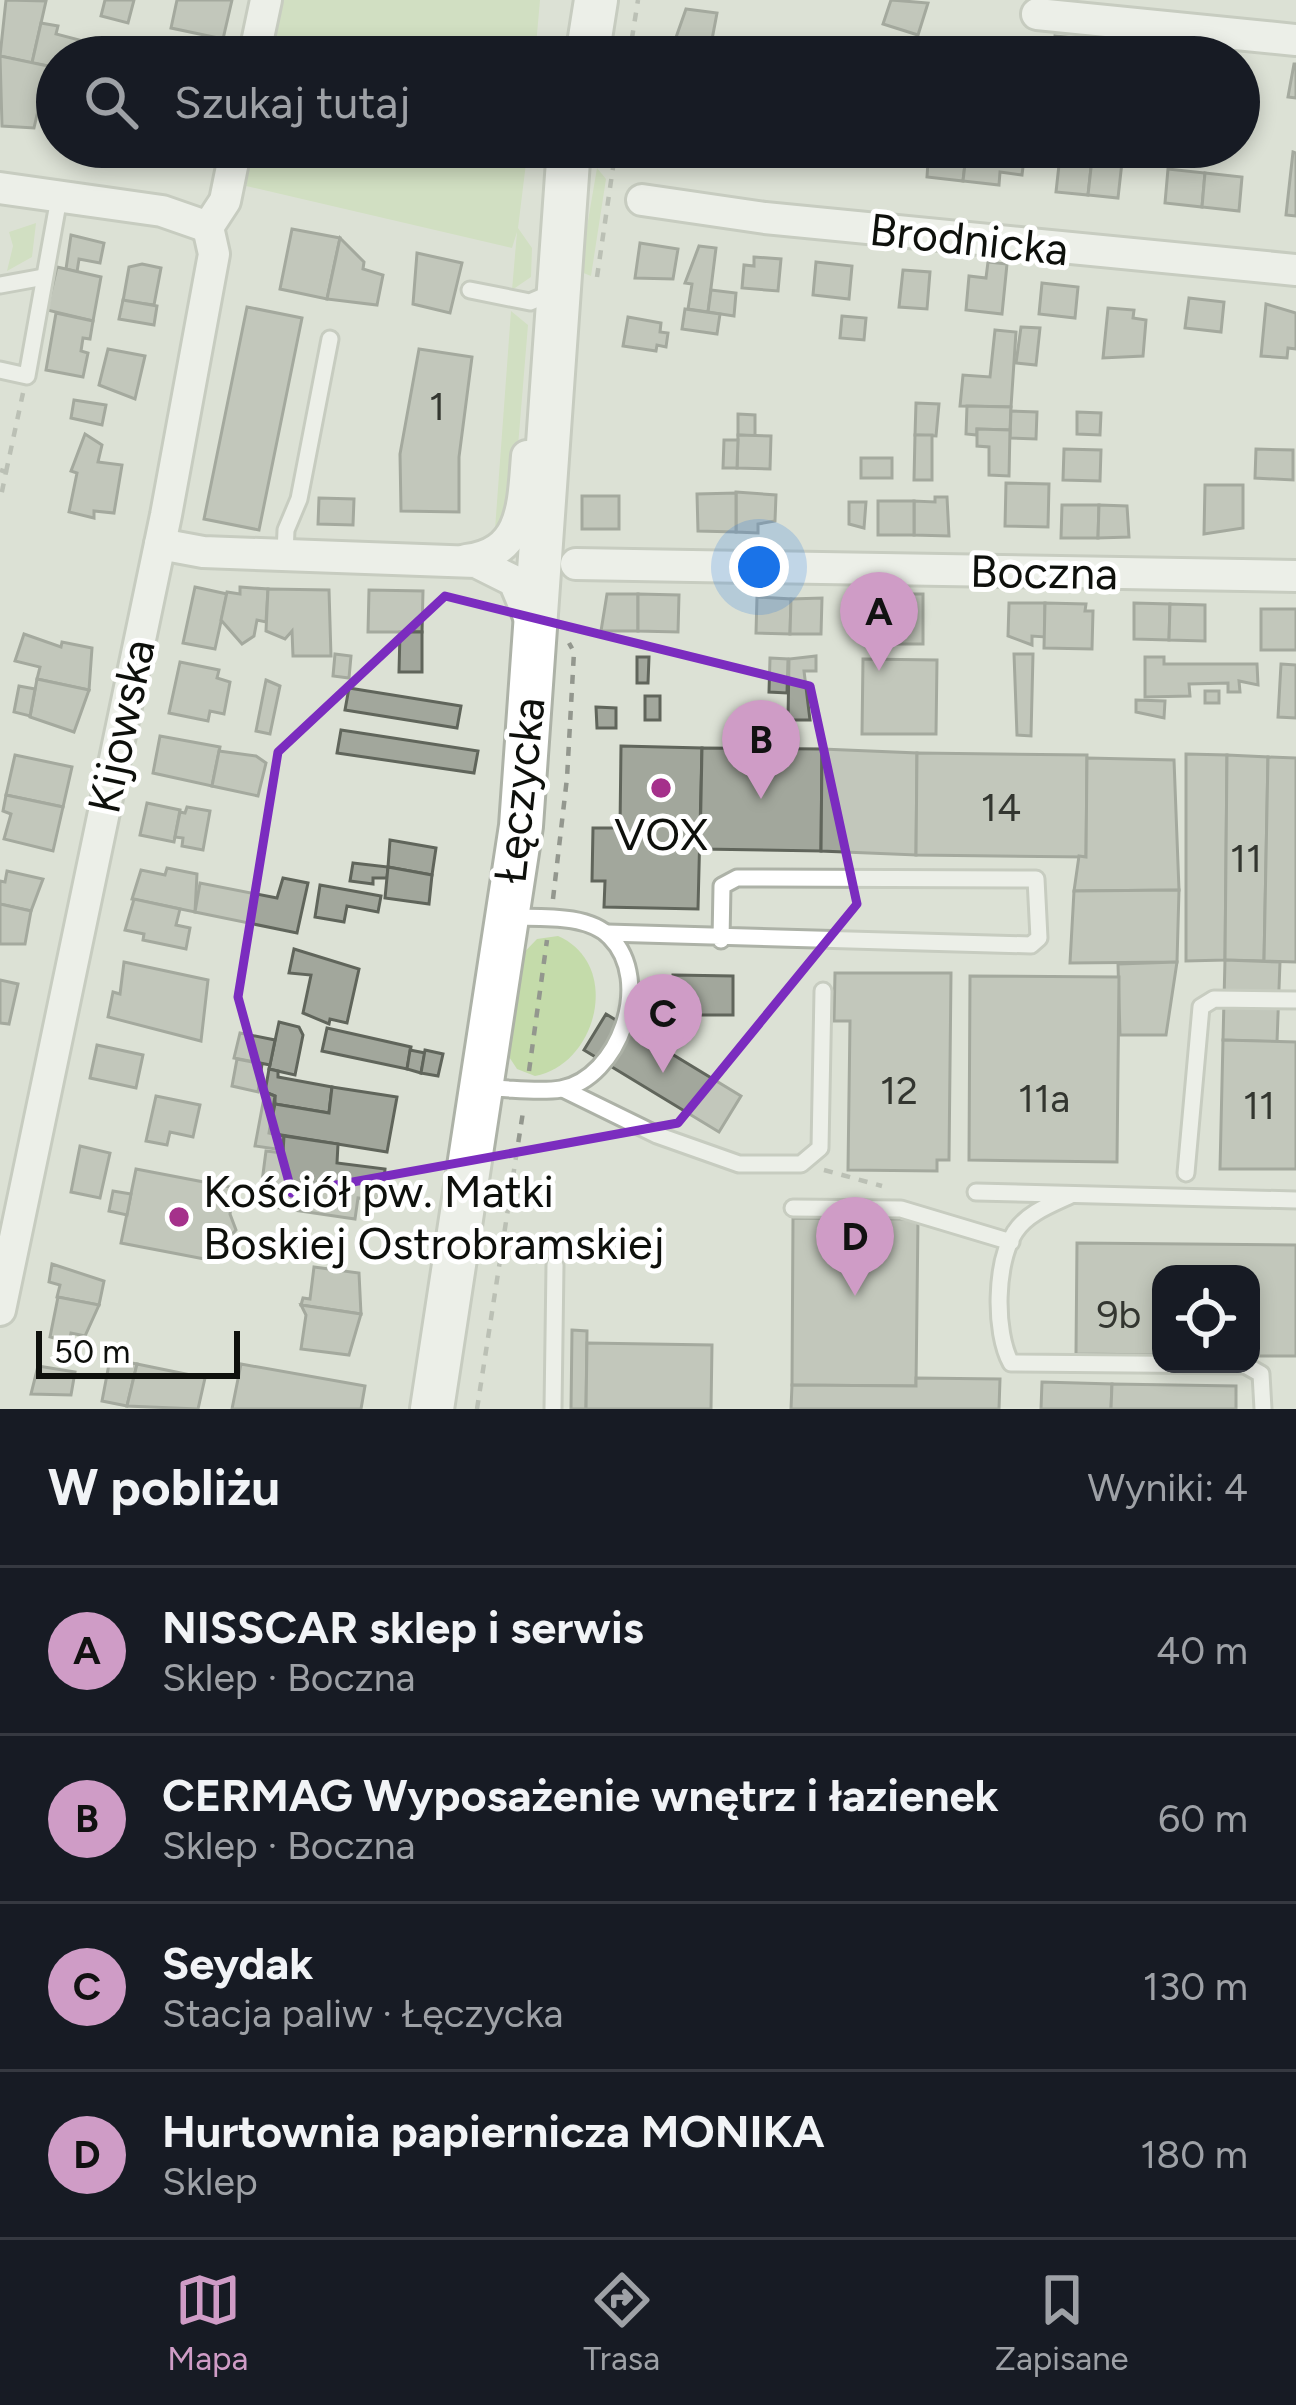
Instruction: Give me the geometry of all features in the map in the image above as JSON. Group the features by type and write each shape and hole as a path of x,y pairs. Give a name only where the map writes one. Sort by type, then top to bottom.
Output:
{"street":[{"path":"258,36 266,0"},
{"path":"574,36 576,0"},
{"path":"590,36 596,0"},
{"path":"1037,14 1256,36"},
{"path":"1260,36 1296,40"},
{"name":"Kijowska","path":"0,1310 160,544 214,254 208,227 225,201 232,168"},
{"name":"Łęczycka","path":"432,1409 521,826 533,638 558,555 559,290 568,168"},
{"path":"0,188 162,211 208,227"},
{"name":"Brodnicka","path":"642,200 765,218 1296,270"},
{"path":"160,544 202,552 466,560 496,554 517,530 536,379 559,290"},
{"path":"466,560 501,571 558,555"},
{"name":"Boczna","path":"558,555 1296,576"},
{"path":"501,571 522,593 533,638"}],"lane":[{"path":"0,370 27,376 59,198"},
{"path":"0,285 44,278"},
{"path":"470,290 530,302 559,290"},
{"path":"285,554 286,530 299,499 330,339"},
{"path":"506,916 569,920 608,933 721,940 1031,945 1040,938 1040,888 1036,879 737,878 722,886 721,940"},
{"path":"563,1089 606,1065 629,1009 620,951 608,933"},
{"path":"483,1088 563,1089 657,1135 739,1164 801,1164 814,1159 820,1148 823,991"},
{"path":"1186,1173 1201,1007 1214,999 1296,1000"},
{"path":"976,1192 1296,1200"},
{"path":"1071,1195 1033,1214 1003,1260 1002,1346 1011,1363 1245,1366 1261,1374 1263,1409"},
{"path":"793,1208 901,1209 1011,1242"},
{"path":"553,1409 555,1265"}],"path":[{"path":"632,36 638,0"},
{"path":"0,501 27,376"}],"highlighted area":[{"path":"445,596 810,686 857,904 678,1123 292,1193 238,997 278,752"}],"green space":[{"path":"279,0 540,0 537,36 273,36"},
{"path":"249,168 525,168 518,228 532,248 531,277 512,290 517,232 512,248 246,186"},
{"path":"597,168 606,179 591,276 581,272 581,262"},
{"path":"36,223 32,257 7,271 13,246 9,232"},
{"path":"511,311 528,325 512,519 494,543"},
{"path":"558,936 578,950 590,968 594,1012 574,1053 557,1068 535,1076 517,1069 504,1049 514,963 537,939"}],"building":[{"path":"6,0 46,1 32,63 0,56"},
{"path":"105,0 134,0 128,23 101,16"},
{"path":"177,0 232,0 224,36 171,28"},
{"path":"891,0 928,3 918,35 883,24"},
{"path":"686,9 717,13 713,36 676,36"},
{"path":"41,23 58,26 56,34 64,36 38,36"},
{"path":"0,56 36,64 34,128 2,126"},
{"path":"1296,64 1296,98 1288,97"},
{"path":"1296,153 1296,216 1286,215"},
{"path":"928,168 965,168 963,181 927,177"},
{"path":"965,168 1023,168 1022,175 1000,172 999,185 963,181"},
{"path":"1059,168 1091,168 1088,195 1056,192"},
{"path":"1091,168 1121,168 1118,198 1088,195"},
{"path":"1168,169 1205,173 1202,207 1165,203"},
{"path":"1205,173 1242,177 1239,211 1202,207"},
{"path":"292,229 340,238 327,299 280,289"},
{"path":"71,235 104,243 100,263 79,259 77,272 66,269"},
{"path":"340,238 364,262 363,269 383,275 377,305 327,299"},
{"path":"640,243 678,249 673,279 635,278"},
{"path":"699,246 716,248 708,312 688,309 692,284 685,283"},
{"path":"417,253 462,263 450,313 413,304"},
{"path":"754,257 781,259 778,291 742,288 744,265 754,266"},
{"path":"816,262 852,266 849,299 813,295"},
{"path":"988,262 1007,264 1002,314 966,310 969,276 986,278"},
{"path":"57,267 101,277 93,321 47,310"},
{"path":"129,267 161,268 154,305 123,301"},
{"path":"903,270 930,272 927,309 899,307"},
{"path":"1042,283 1078,287 1075,318 1039,314"},
{"path":"711,290 736,293 734,316 708,312"},
{"path":"1189,298 1224,302 1221,332 1185,328"},
{"path":"123,300 157,306 154,325 119,319"},
{"path":"1266,304 1296,313 1296,349 1288,348 1287,358 1261,356"},
{"path":"247,307 302,318 259,530 204,519"},
{"path":"1108,308 1134,310 1133,318 1146,320 1143,356 1103,358"},
{"path":"685,309 720,314 717,334 682,329"},
{"path":"56,313 93,321 90,339 83,338 81,351 88,353 83,377 46,370"},
{"path":"842,316 866,318 864,340 840,338"},
{"path":"628,317 661,323 660,332 668,333 666,347 657,345 656,351 623,346"},
{"path":"1021,327 1040,328 1036,365 1016,363"},
{"path":"995,330 1016,332 1011,407 960,406 963,375 990,377"},
{"path":"108,349 145,356 135,399 99,385"},
{"path":"419,349 472,357 459,457 459,512 401,511 400,454"},
{"path":"74,400 106,405 102,425 71,418"},
{"path":"916,403 939,404 936,436 915,435"},
{"path":"967,406 1011,407 1010,430 977,429 977,435 966,434"},
{"path":"1011,411 1037,412 1036,439 1010,438"},
{"path":"1077,412 1101,413 1100,435 1077,434"},
{"path":"738,414 755,415 755,436 738,435"},
{"path":"977,429 1010,430 1009,476 989,475 989,447 977,446"},
{"path":"85,434 102,445 98,462 122,465 114,513 94,511 94,518 69,512 77,473 71,471"},
{"path":"738,435 771,436 770,469 737,468"},
{"path":"915,435 932,435 932,480 914,480"},
{"path":"724,440 738,440 737,468 723,468"},
{"path":"1064,449 1101,450 1100,481 1063,480"},
{"path":"1256,449 1293,450 1293,480 1255,478"},
{"path":"861,458 892,458 892,478 861,478"},
{"path":"1006,483 1049,484 1048,527 1005,526"},
{"path":"1205,485 1243,485 1243,528 1204,534"},
{"path":"736,492 776,495 775,521 758,524 758,533 736,532"},
{"path":"736,493 736,532 698,531 697,494"},
{"path":"582,496 619,496 619,529 582,529"},
{"path":"935,497 947,497 949,536 914,535 914,501 935,502"},
{"path":"319,498 354,499 353,525 318,524"},
{"path":"878,501 914,501 914,535 878,535"},
{"path":"849,502 866,502 864,528 849,524"},
{"path":"1062,505 1099,505 1098,538 1061,538"},
{"path":"1099,505 1127,506 1129,537 1098,538"},
{"path":"195,587 227,594 215,649 183,643"},
{"path":"240,587 268,589 266,622 257,620 254,636 242,644 221,620 227,592 240,594"},
{"path":"268,589 329,590 331,656 293,656 292,631 285,639 266,631"},
{"path":"369,590 423,591 422,632 368,632"},
{"path":"607,594 638,594 638,631 601,631"},
{"path":"638,594 679,595 678,632 638,631"},
{"path":"881,594 923,594 923,644 880,644"},
{"path":"757,597 791,599 790,634 756,633"},
{"path":"822,598 821,634 790,634 791,599"},
{"path":"1009,603 1045,603 1045,637 1032,636 1032,645 1008,636"},
{"path":"1045,603 1086,604 1085,611 1093,611 1092,649 1044,648"},
{"path":"1134,603 1170,604 1169,640 1134,639"},
{"path":"1170,604 1205,605 1205,641 1169,640"},
{"path":"1261,609 1296,609 1296,650 1261,650"},
{"path":"400,632 422,632 422,672 399,672"},
{"path":"24,634 61,647 62,642 92,648 89,690 37,679 40,667 15,661"},
{"path":"335,654 351,656 349,678 333,676"},
{"path":"1014,654 1033,654 1031,736 1017,735"},
{"path":"816,656 816,671 804,671 810,720 788,720 789,659"},
{"path":"637,657 649,657 648,683 637,683"},
{"path":"1145,657 1164,657 1164,664 1257,664 1258,685 1239,681 1240,692 1228,692 1228,683 1189,684 1190,696 1145,697"},
{"path":"770,658 788,659 787,693 769,692"},
{"path":"863,659 937,660 936,734 862,734"},
{"path":"180,662 219,670 217,678 230,682 224,714 210,711 208,721 169,713"},
{"path":"1281,664 1296,665 1296,718 1278,717"},
{"path":"37,679 89,690 74,732 30,717"},
{"path":"266,680 280,686 270,734 256,731"},
{"path":"19,686 35,689 30,716 14,712"},
{"path":"349,688 461,706 457,728 345,710"},
{"path":"1205,691 1219,691 1219,703 1205,703"},
{"path":"645,696 660,696 660,720 645,720"},
{"path":"1136,700 1165,701 1164,718 1136,712"},
{"path":"596,707 616,708 616,728 597,728"},
{"path":"741,712 760,712 760,732 740,732"},
{"path":"341,730 478,751 474,773 337,753"},
{"path":"160,736 220,747 212,786 153,773"},
{"name":"VOX","path":"621,746 702,748 698,909 604,907 605,881 592,881 593,828 620,828"},
{"path":"702,748 822,749 821,851 700,849"},
{"path":"822,749 917,753 916,855 821,851"},
{"path":"219,751 256,756 266,763 258,796 212,786"},
{"path":"917,753 1087,755 1086,857 916,855"},
{"path":"1186,754 1227,755 1225,960 1186,961"},
{"path":"15,755 72,767 63,807 6,795"},
{"path":"1227,755 1268,757 1264,961 1225,960"},
{"path":"1268,757 1296,758 1296,962 1264,961"},
{"path":"1087,758 1174,760 1179,890 1074,891 1079,856 1086,857"},
{"path":"6,795 63,807 53,851 4,839 11,814 3,811"},
{"path":"147,803 180,810 174,842 140,835"},
{"path":"187,807 210,811 203,850 182,846 183,838 175,837 180,812 185,813"},
{"path":"390,840 436,848 432,875 388,867"},
{"path":"353,863 388,867 387,878 373,878 373,884 350,881"},
{"path":"388,867 432,875 429,904 385,898"},
{"path":"167,868 197,874 195,912 132,899 141,870 165,875"},
{"path":"7,871 43,879 31,911 0,904 0,881 5,882"},
{"path":"283,878 308,883 297,933 195,912 200,883 277,898"},
{"path":"320,885 381,896 378,912 347,906 344,922 315,917"},
{"path":"1179,890 1177,962 1070,963 1074,891"},
{"path":"134,899 180,909 176,925 190,928 186,949 143,940 144,934 125,930"},
{"path":"0,904 31,911 25,944 0,944"},
{"path":"294,949 359,969 347,1023 330,1019 329,1024 303,1013 311,975 289,973"},
{"path":"1225,960 1280,962 1277,1042 1223,1040"},
{"path":"124,962 208,980 201,1041 108,1017 113,992 120,994"},
{"path":"1177,962 1166,1035 1120,1035 1118,964"},
{"path":"835,973 951,973 949,1160 937,1160 937,1171 848,1170 850,1021 834,1021"},
{"path":"673,975 733,976 733,1015 673,1015"},
{"path":"970,976 1119,977 1117,1162 969,1160"},
{"path":"0,980 18,984 9,1024 0,1023"},
{"path":"606,1014 741,1096 719,1132 584,1050"},
{"path":"279,1022 299,1027 303,1035 295,1075 269,1069"},
{"path":"327,1028 411,1047 407,1069 322,1051"},
{"path":"240,1033 275,1040 270,1065 234,1058"},
{"path":"1223,1040 1296,1042 1296,1169 1220,1169"},
{"path":"97,1045 143,1055 136,1088 90,1078"},
{"path":"410,1050 425,1053 421,1073 407,1069"},
{"path":"425,1050 443,1054 438,1076 421,1073"},
{"path":"237,1059 262,1064 258,1092 232,1086"},
{"path":"269,1069 278,1071 278,1077 332,1087 329,1113 275,1104 275,1096 265,1092"},
{"path":"332,1087 397,1097 387,1152 269,1133 275,1104 329,1113"},
{"path":"265,1092 275,1096 269,1133 284,1136 283,1150 255,1146"},
{"path":"156,1096 200,1105 193,1137 170,1132 167,1145 146,1141"},
{"path":"284,1136 338,1144 337,1163 385,1169 382,1201 358,1198 355,1219 259,1205 266,1151 283,1153"},
{"path":"80,1146 110,1153 100,1198 71,1192"},
{"name":"Kościół pw. Matki Boskiej Ostrobramskiej","path":"136,1169 235,1188 230,1214 236,1230 224,1243 220,1262 121,1243"},
{"path":"113,1191 131,1194 127,1215 109,1211"},
{"path":"793,1218 918,1219 916,1386 792,1385"},
{"path":"1077,1243 1296,1245 1296,1356 1260,1356 1260,1265 1152,1265 1152,1355 1076,1354"},
{"path":"52,1264 104,1281 99,1305 57,1297 60,1285 49,1282"},
{"path":"314,1267 359,1273 361,1314 301,1305 303,1298 310,1299"},
{"path":"58,1297 99,1305 85,1336 71,1333 69,1342 50,1337"},
{"path":"301,1305 361,1314 349,1355 301,1349 306,1315"},
{"path":"572,1330 587,1331 586,1409 571,1409"},
{"path":"587,1343 712,1345 711,1409 586,1409"},
{"path":"110,1359 137,1364 127,1406 102,1401"},
{"path":"137,1364 205,1378 198,1409 127,1406"},
{"path":"241,1364 365,1386 361,1409 232,1409"},
{"path":"38,1366 75,1372 71,1395 31,1394"},
{"path":"916,1378 1000,1379 999,1409 791,1409 792,1385 916,1386"},
{"path":"1042,1382 1112,1384 1111,1409 1041,1409"},
{"path":"1112,1384 1236,1386 1236,1409 1111,1409"}],"place":[{"name":"NISSCAR sklep i serwis","path":"879,671"},
{"name":"VOX","path":"661,788"},
{"name":"CERMAG Wyposażenie wnętrz i łazienek","path":"761,799"},
{"name":"Seydak","path":"663,1073"},
{"name":"Kościół pw. Matki Boskiej Ostrobramskiej","path":"179,1217"},
{"name":"Hurtownia papiernicza MONIKA","path":"855,1296"}]}
